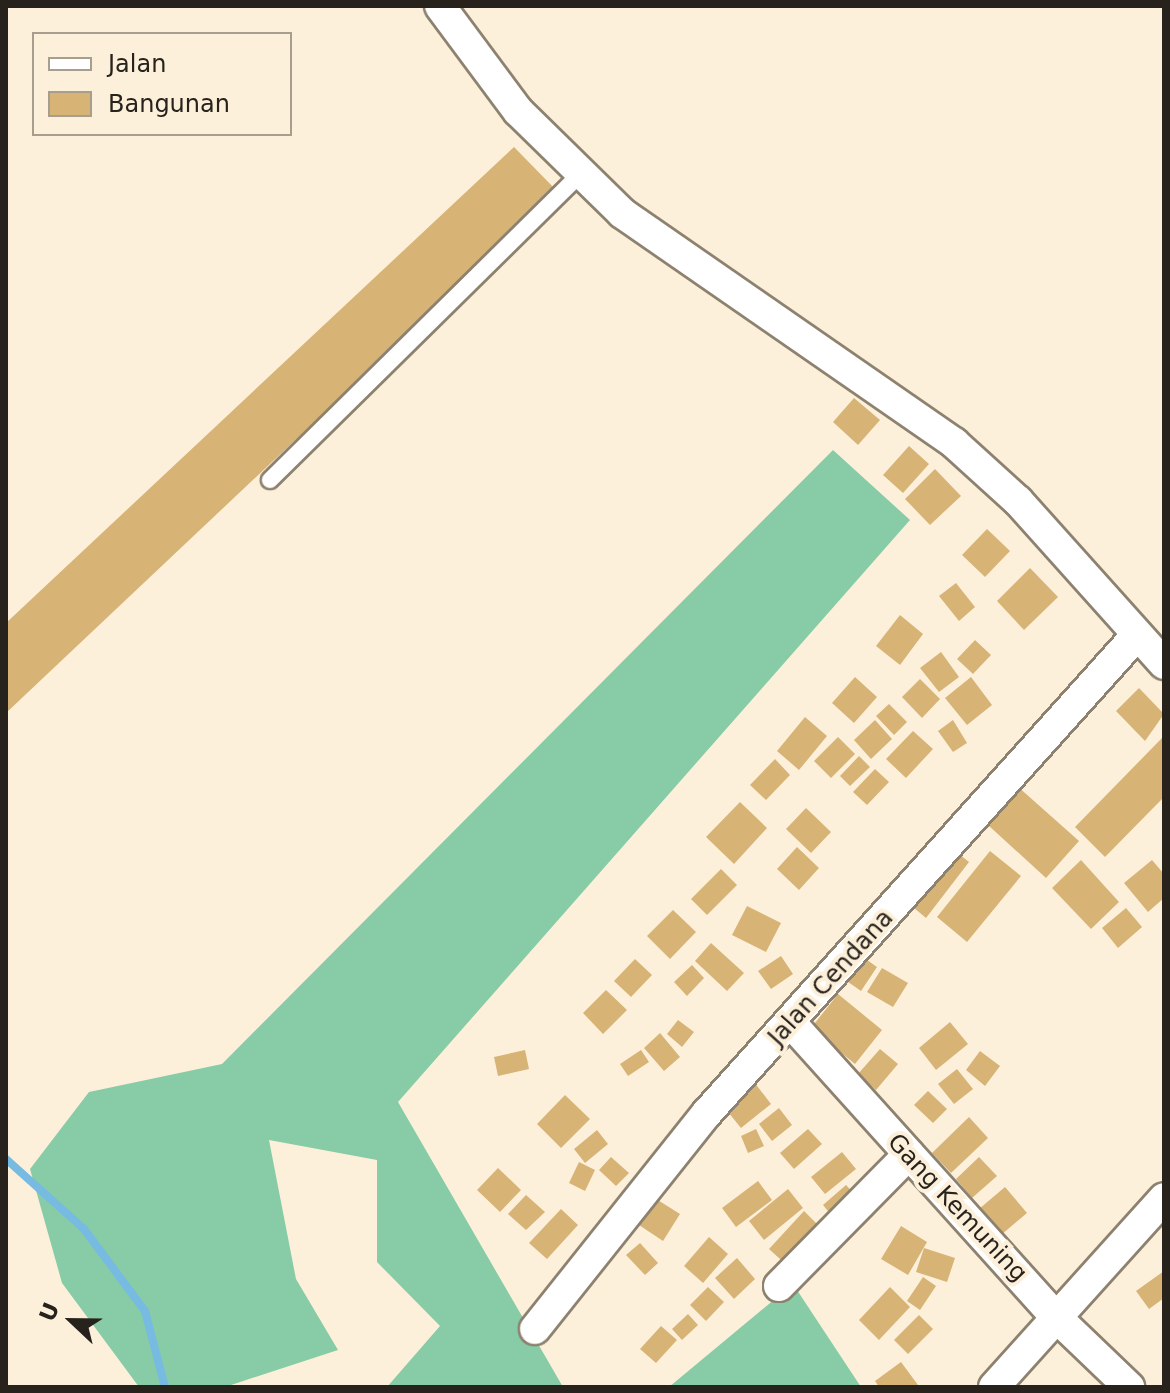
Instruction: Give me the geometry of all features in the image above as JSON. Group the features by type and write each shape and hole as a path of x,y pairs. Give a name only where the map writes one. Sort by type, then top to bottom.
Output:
{"street":[{"path":"440,6 508,99 580,174 667,250 954,443 1018,501 1164,664"},
{"name":"Jalan Cendana","path":"535,1329 707,1113 1137,635"},
{"name":"Gang Kemuning","path":"791,1023 1055,1316 1129,1387"},
{"path":"779,1286 909,1154"},
{"path":"994,1387 1164,1198"}],"lane":[{"path":"270,480 580,174"}],"green space":[{"path":"833,450 910,520 398,1102 563,1387 387,1387 440,1326 377,1262 377,1160 269,1140 296,1279 338,1350 225,1387 139,1387 62,1283 30,1169 89,1092 222,1064"},
{"path":"793,1284 861,1387 669,1387"}],"building":[{"path":"514,147 558,192 6,713 6,623"},
{"path":"854,398 880,420 858,445 833,422"},
{"path":"909,446 929,464 903,493 883,475"},
{"path":"935,469 961,496 930,525 905,499"},
{"path":"987,529 1010,551 985,577 962,555"},
{"path":"1030,568 1058,597 1024,630 997,601"},
{"path":"956,583 975,607 959,621 939,596"},
{"path":"900,615 923,634 900,665 876,646"},
{"path":"975,640 991,655 973,674 957,659"},
{"path":"941,652 959,677 939,692 920,668"},
{"path":"855,677 877,697 854,723 832,703"},
{"path":"971,677 992,705 967,725 945,698"},
{"path":"920,679 940,699 922,718 902,697"},
{"path":"1139,688 1164,714 1145,741 1116,711"},
{"path":"889,704 907,722 894,735 876,716"},
{"path":"805,717 827,736 799,770 777,751"},
{"path":"875,720 892,739 871,759 854,740"},
{"path":"953,720 967,743 953,752 938,731"},
{"path":"913,731 933,749 906,778 886,759"},
{"path":"838,737 855,754 831,778 814,761"},
{"path":"1162,738 1164,797 1105,857 1075,827"},
{"path":"859,756 870,767 850,786 840,776"},
{"path":"775,759 790,775 766,800 750,785"},
{"path":"875,769 889,782 867,805 853,792"},
{"path":"1008,778 1079,841 1046,878 976,814"},
{"path":"740,802 767,828 734,864 706,837"},
{"path":"806,808 831,832 811,853 786,829"},
{"path":"797,847 819,868 799,890 777,869"},
{"path":"950,847 969,862 926,918 907,902"},
{"path":"990,851 1021,876 967,942 937,917"},
{"path":"1081,860 1119,902 1091,929 1052,888"},
{"path":"1152,860 1164,874 1164,898 1148,912 1124,883"},
{"path":"721,869 737,885 707,915 691,899"},
{"path":"747,906 781,923 766,952 732,935"},
{"path":"1126,908 1142,927 1118,948 1102,928"},
{"path":"673,910 696,932 670,959 647,936"},
{"path":"711,943 744,973 727,991 695,961"},
{"path":"857,953 877,967 861,991 841,977"},
{"path":"781,956 793,974 771,989 758,971"},
{"path":"635,959 652,975 631,997 614,981"},
{"path":"692,965 704,978 687,996 674,982"},
{"path":"882,968 908,983 893,1007 867,992"},
{"path":"606,990 627,1010 603,1034 583,1013"},
{"path":"838,994 882,1030 855,1064 811,1028"},
{"path":"678,1020 694,1032 682,1047 667,1034"},
{"path":"950,1022 968,1044 936,1070 919,1048"},
{"path":"660,1033 680,1057 664,1071 644,1048"},
{"path":"880,1049 898,1064 876,1090 858,1074"},
{"path":"525,1050 529,1069 498,1076 494,1057"},
{"path":"641,1050 649,1062 628,1076 620,1064"},
{"path":"980,1051 1000,1066 985,1086 966,1070"},
{"path":"957,1069 973,1089 954,1104 938,1084"},
{"path":"751,1078 771,1104 741,1128 720,1102"},
{"path":"928,1091 947,1109 933,1123 914,1105"},
{"path":"565,1095 590,1119 561,1148 537,1124"},
{"path":"779,1108 792,1125 772,1141 759,1124"},
{"path":"969,1117 988,1138 951,1173 932,1153"},
{"path":"756,1129 764,1146 748,1153 741,1136"},
{"path":"808,1129 822,1144 794,1169 780,1153"},
{"path":"597,1130 608,1144 585,1163 574,1149"},
{"path":"842,1152 856,1169 825,1194 811,1177"},
{"path":"611,1157 629,1173 616,1186 599,1170"},
{"path":"979,1157 997,1176 972,1198 956,1179"},
{"path":"579,1162 595,1170 585,1191 569,1183"},
{"path":"498,1168 521,1190 500,1212 477,1190"},
{"path":"758,1181 772,1200 736,1227 722,1208"},
{"path":"846,1185 860,1200 836,1221 823,1205"},
{"path":"1005,1187 1027,1213 1001,1235 979,1209"},
{"path":"788,1189 803,1208 764,1240 749,1221"},
{"path":"526,1195 545,1212 526,1230 508,1214"},
{"path":"653,1197 680,1214 663,1241 636,1223"},
{"path":"561,1209 578,1225 547,1259 529,1243"},
{"path":"804,1211 826,1233 791,1269 769,1249"},
{"path":"901,1226 927,1242 908,1275 881,1259"},
{"path":"709,1237 728,1254 703,1283 684,1266"},
{"path":"640,1243 658,1263 645,1275 626,1255"},
{"path":"924,1248 955,1258 947,1282 916,1272"},
{"path":"737,1258 755,1279 734,1299 715,1278"},
{"path":"1164,1271 1164,1298 1149,1309 1136,1291"},
{"path":"923,1277 936,1286 920,1310 907,1301"},
{"path":"708,1287 724,1302 706,1321 690,1305"},
{"path":"890,1287 910,1307 879,1340 859,1320"},
{"path":"688,1314 698,1325 682,1340 672,1329"},
{"path":"919,1315 933,1329 908,1354 894,1340"},
{"path":"661,1326 677,1340 656,1363 640,1349"},
{"path":"901,1362 918,1385 879,1387 875,1381"}],"waterway":[{"path":"6,1159 84,1229 145,1311 165,1387"}]}
